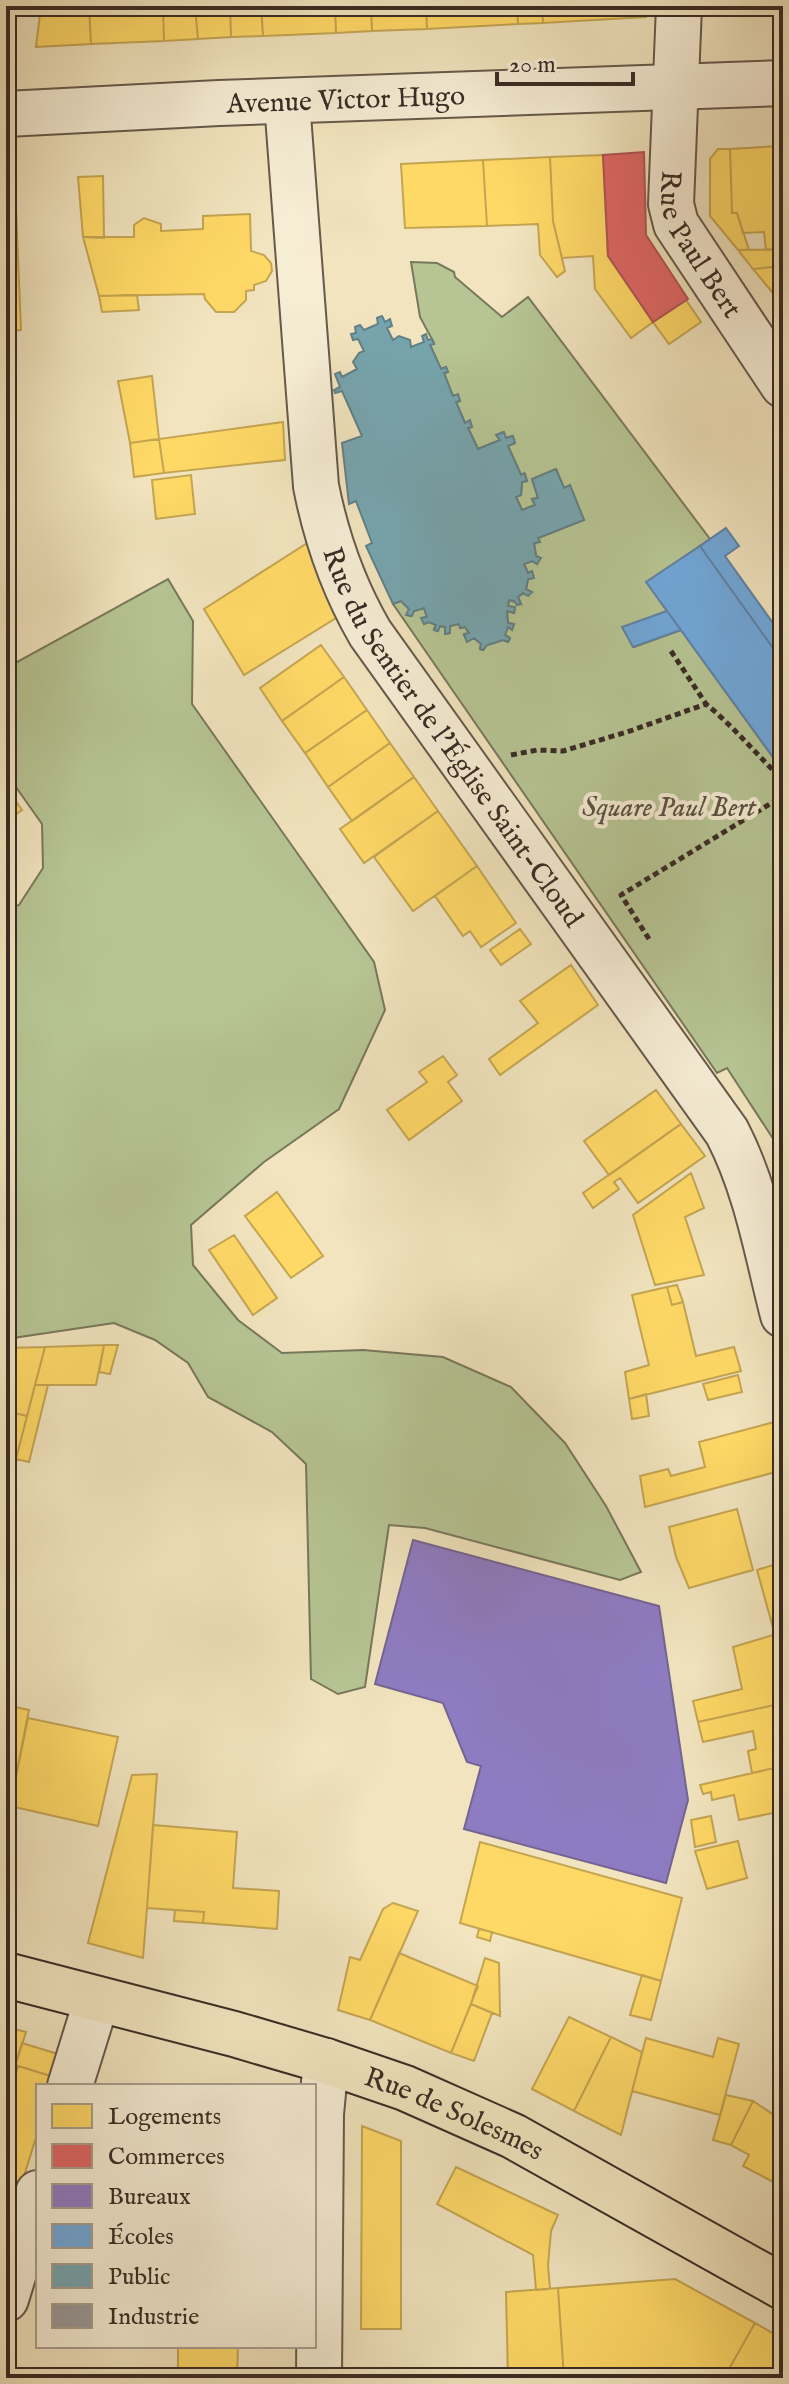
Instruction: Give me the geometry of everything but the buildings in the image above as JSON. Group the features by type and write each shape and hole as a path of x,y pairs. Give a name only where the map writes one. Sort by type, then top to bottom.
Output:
{"main road":[{"name":"Rue de Solesmes","path":"6,1975 326,2061 405,2088 513,2136 783,2287"}],"street":[{"name":"Rue Paul Bert","path":"679,6 671,204 676,224 783,385"},
{"name":"Avenue Victor Hugo","path":"6,114 783,83"},
{"name":"Rue du Sentier de l'Église Saint-Cloud","path":"287,102 315,470 322,518 347,587 364,623 727,1132 751,1187 783,1315"},
{"path":"71,2084 97,1999"},
{"path":"319,2378 321,2114 326,2061"},
{"path":"6,2299 36,2200"}],"path":[{"path":"671,651 706,704 726,720 747,746 783,780"},
{"path":"470,774 500,757 537,750 563,751 706,704"},
{"path":"654,946 621,895 783,796"}],"green space":[{"name":"Square Paul Bert","path":"411,262 437,263 454,272 455,277 502,317 528,297 710,539 647,582 667,611 623,628 634,647 681,630 783,771 783,1154 727,1068 717,1073 393,604 401,601 409,609 407,615 411,616 414,611 424,608 427,617 422,618 424,624 429,622 436,625 434,629 437,631 440,626 445,627 446,634 450,633 450,626 459,624 461,628 465,627 469,633 464,635 467,641 474,638 483,650 487,645 503,640 508,642 510,638 505,635 508,627 512,629 514,624 508,623 507,611 514,613 515,608 508,606 509,600 521,604 518,597 531,592 526,589 528,579 533,578 532,572 528,573 524,564 532,561 537,564 540,558 536,556 534,543 540,542 538,538 584,520 570,486 564,488 556,469 532,479 538,498 532,499 535,505 522,510 516,497 521,495 522,482 527,481 525,474 521,475 508,446 515,443 512,436 506,438 503,432 497,435 500,440 478,449 468,428 472,427 469,421 465,423 456,402 460,401 458,395 453,396 444,373 448,372 446,367 441,369 430,345 434,343 420,317"},
{"path":"168,579 193,621 192,704 374,962 385,1010 339,1109 264,1162 191,1225 193,1265 238,1320 282,1353 363,1350 443,1357 511,1387 565,1443 606,1506 641,1572 620,1580 425,1528 389,1525 365,1687 338,1694 311,1679 306,1464 272,1432 208,1397 188,1363 155,1340 114,1323 6,1339 6,909 19,905 43,868 42,824 6,773 6,668"}]}
